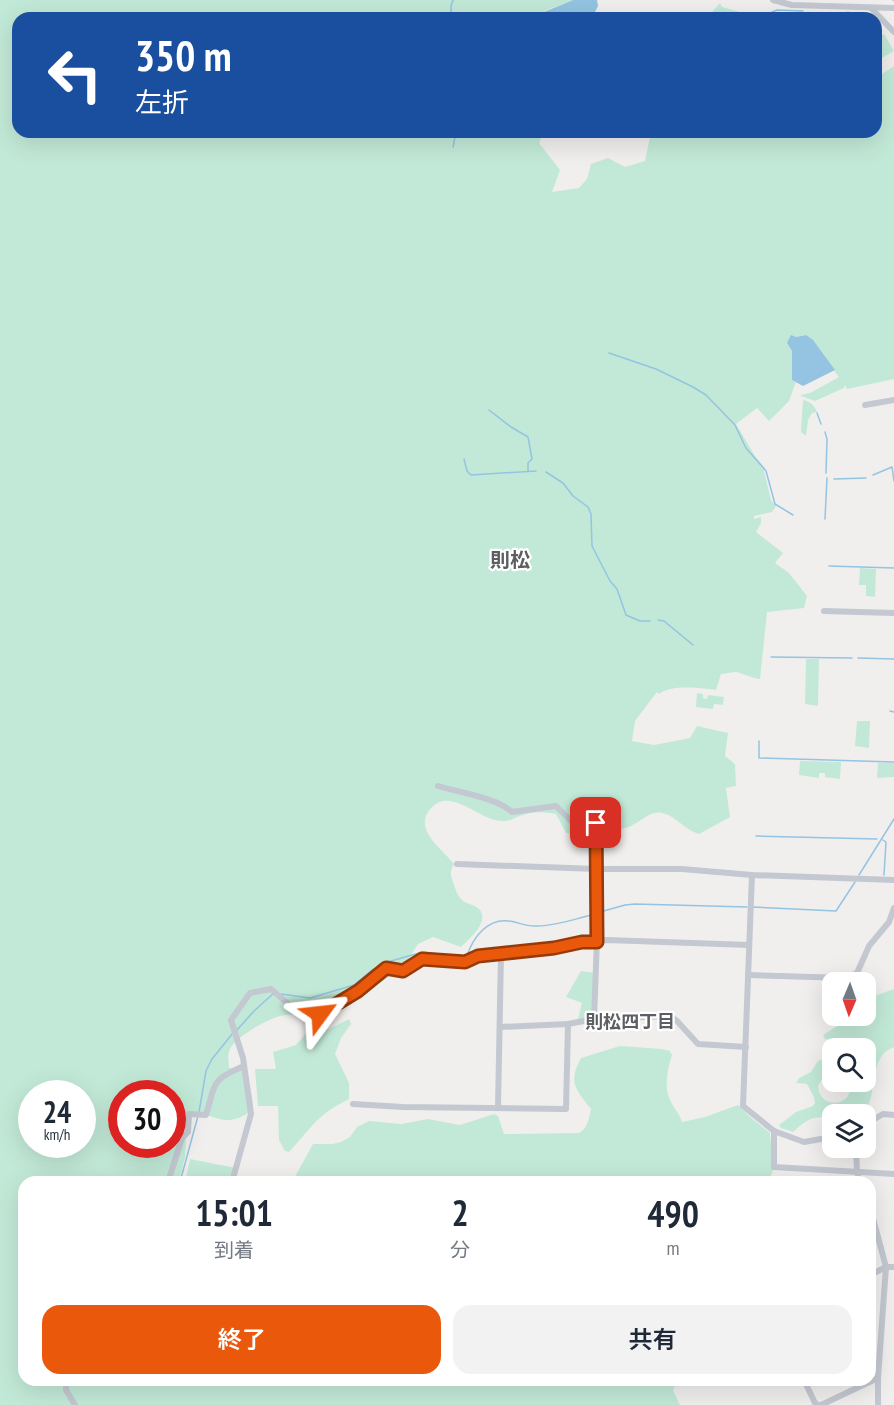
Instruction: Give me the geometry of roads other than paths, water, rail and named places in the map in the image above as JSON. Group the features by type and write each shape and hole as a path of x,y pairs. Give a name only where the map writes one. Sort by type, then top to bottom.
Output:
{"street":[{"path":"772,0 792,5 894,8"},
{"path":"871,8 875,12"},
{"path":"882,19 894,32"},
{"path":"865,405 894,400"},
{"path":"824,611 894,613"},
{"path":"438,786 492,802 512,812 556,806 574,824 584,823 596,816 597,942 594,1019"},
{"path":"457,864 597,869 682,869 894,880"},
{"path":"752,874 743,1106 774,1131 804,1142 822,1139"},
{"path":"748,975 846,978 857,973 869,946 889,922 894,908"},
{"path":"234,1176 251,1114 241,1051 231,1020 250,993 271,989 294,1009 320,1014 358,991 386,968 403,971 422,959 465,962 478,956 607,940 748,945"},
{"path":"498,1107 501,954"},
{"path":"500,1027 568,1024 594,1019 670,1016 698,1044 746,1047"},
{"path":"353,1104 403,1107 566,1109 568,1024"},
{"path":"170,1176 182,1138 188,1132 189,1114 206,1115 215,1084 220,1077 244,1066"},
{"path":"876,1118 883,1114 894,1115"},
{"path":"774,1131 774,1167 894,1174"},
{"path":"856,1158 858,1176"},
{"path":"876,1230 886,1267 878,1405"},
{"path":"876,1272 886,1267 894,1267"},
{"path":"66,1386 75,1405"},
{"path":"807,1386 815,1403 820,1405 861,1386"}],"water":[{"path":"573,0 597,0 598,6 595,12 544,12"},
{"path":"791,335 796,337 806,335 813,340 835,370 803,386 792,380 792,351 787,343"}],"waterway":[{"path":"451,12 453,0"},
{"path":"772,12 777,10 803,11"},
{"path":"453,147 455,138"},
{"path":"609,353 656,369 706,395 735,425 746,448 766,471 775,504 793,515"},
{"path":"489,410 528,437 532,459 528,463 528,471"},
{"path":"817,413 821,424"},
{"path":"825,432 827,439 826,473"},
{"path":"464,459 467,471 471,475 536,471"},
{"path":"873,475 892,467 894,481"},
{"path":"546,472 563,483 573,496 588,507 591,514 592,546 610,581 617,589 626,615 640,621 650,621"},
{"path":"825,519 827,478"},
{"path":"834,479 866,478"},
{"path":"829,566 894,568"},
{"path":"658,620 664,621 693,645"},
{"path":"771,657 852,658"},
{"path":"858,658 894,659"},
{"path":"890,711 894,712"},
{"path":"759,741 759,758 894,762"},
{"path":"859,875 894,819"},
{"path":"756,836 877,839"},
{"path":"883,840 886,842 884,875"},
{"path":"752,907 836,911 855,882"},
{"path":"600,912 635,904 747,907"},
{"path":"281,994 310,998 327,993 354,985 372,970 391,961 423,952 467,956 482,930 501,921 544,926 596,914"},
{"path":"237,1030 274,993"},
{"path":"199,1112 206,1071 212,1059 233,1033"},
{"path":"182,1176 198,1116"}],"district":[{"name":"則松","path":"510,560"},
{"name":"則松四丁目","path":"630,1022"}]}
